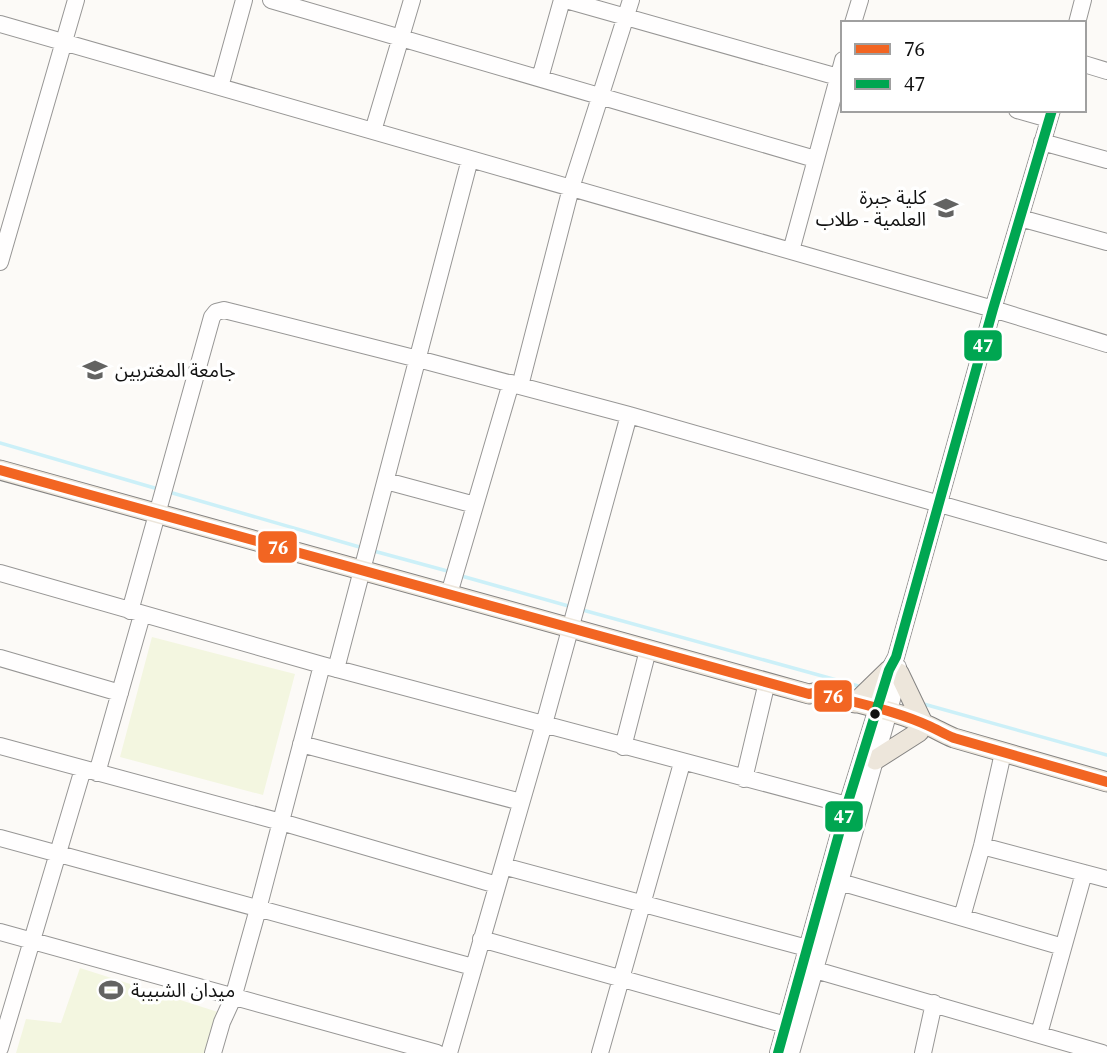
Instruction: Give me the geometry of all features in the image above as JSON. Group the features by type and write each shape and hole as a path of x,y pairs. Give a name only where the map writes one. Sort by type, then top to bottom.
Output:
{"main road":[{"path":"0,470 809,694 818,692 855,703 880,715"},
{"path":"855,703 895,667 926,729"},
{"path":"809,694 815,700 880,715 1107,782"},
{"path":"875,760 926,729"}],"street":[{"path":"0,262 76,0"},
{"path":"219,87 244,0"},
{"path":"271,0 815,159"},
{"path":"373,131 412,0"},
{"path":"540,78 564,0 626,17 841,66 791,251"},
{"path":"449,594 515,384 571,188 631,0"},
{"path":"854,21 859,0"},
{"path":"1078,21 1083,0"},
{"path":"0,24 1107,344"},
{"path":"1086,65 1107,71"},
{"path":"791,1053 808,968 807,948 847,805 895,667 993,309 1050,115 1030,112"},
{"path":"1042,142 1107,160"},
{"path":"213,1053 222,1022 233,998 302,744 362,570 470,159"},
{"path":"1020,218 1107,242"},
{"path":"0,1048 4,1021 58,854 120,693 157,513 212,317 216,312 224,310 515,384 1107,552"},
{"path":"449,1053 544,724 628,415"},
{"path":"386,481 475,505"},
{"path":"0,573 329,667 847,805"},
{"path":"623,747 648,650"},
{"path":"0,658 120,693"},
{"path":"744,779 767,682"},
{"path":"778,1053 840,882 875,760 880,715"},
{"path":"302,744 521,802"},
{"path":"0,746 281,822 497,886"},
{"path":"962,917 982,846 1003,753"},
{"path":"600,1053 682,763"},
{"path":"0,838 473,967"},
{"path":"982,846 1107,879"},
{"path":"503,866 807,948"},
{"path":"1039,1034 1084,873"},
{"path":"840,882 1063,947"},
{"path":"0,932 437,1053"},
{"path":"481,939 786,1025"},
{"path":"808,968 1102,1053"},
{"path":"923,1053 934,1003"}],"green space":[{"path":"152,637 295,674 263,795 120,757"},
{"name":"ميدان الشبيبة","path":"80,968 221,1013 210,1053 16,1053 26,1019 61,1023"}],"waterway":[{"path":"0,443 158,489"},
{"path":"169,492 363,548"},
{"path":"370,550 451,572"},
{"path":"458,575 572,607"},
{"path":"579,609 862,687"},
{"path":"920,703 1107,755"}],"transit line":[{"name":"47","path":"778,1053 847,805 889,670 896,657 993,309 1051,112"},
{"name":"76","path":"0,470 809,694 818,692 888,711 916,720 954,738 1107,782"}],"place":[{"name":"كلية جبرة العلمية - طلاب","path":"946,208"},
{"name":"جامعة المغتربين","path":"95,370"},
{"name":"ميدان الشبيبة","path":"111,990"}]}
